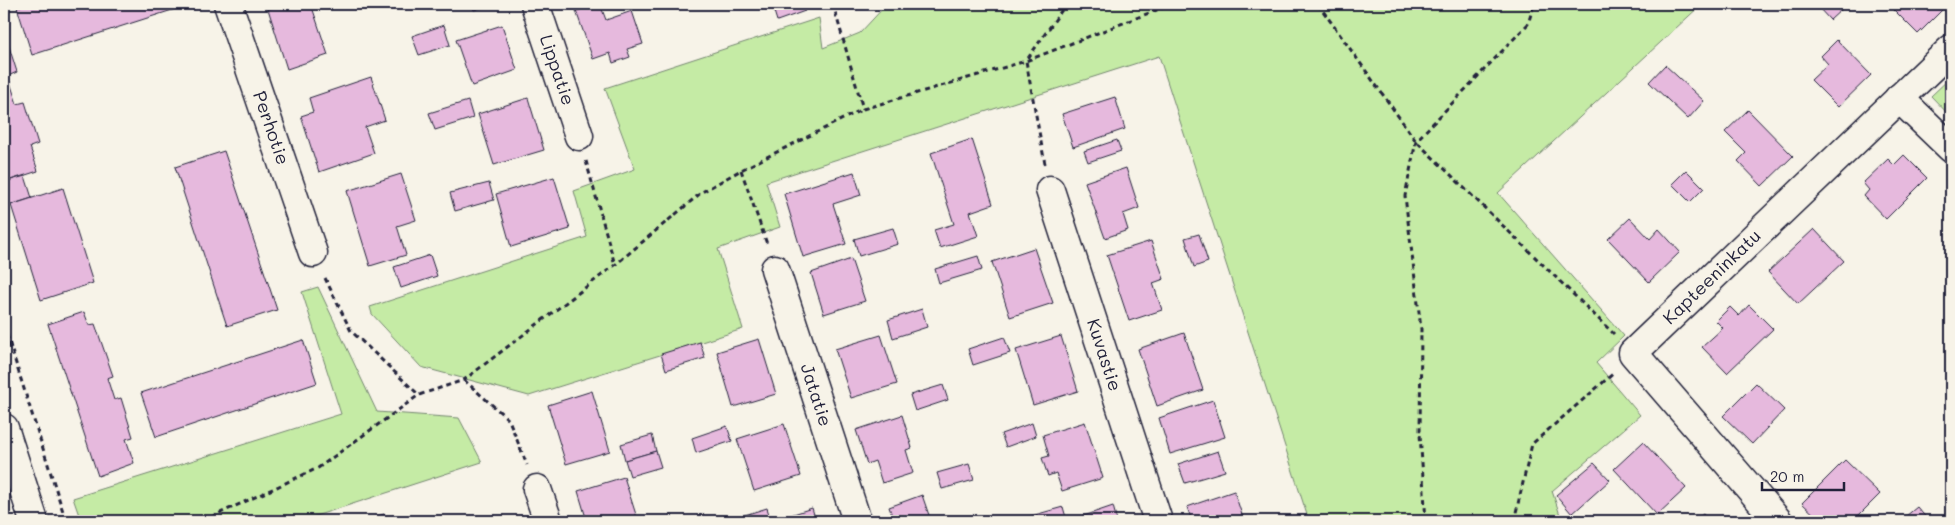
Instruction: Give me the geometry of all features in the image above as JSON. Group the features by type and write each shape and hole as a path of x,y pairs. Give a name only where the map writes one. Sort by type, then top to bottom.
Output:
{"street":[{"name":"Perhotie","path":"228,4 313,253"},
{"name":"Lippatie","path":"535,4 580,136"},
{"name":"Kapteeninkatu","path":"1633,353 1951,49"},
{"path":"1899,98 1951,148"},
{"name":"Kuvastie","path":"1050,190 1158,521"},
{"name":"Jatatie","path":"775,269 857,521"},
{"path":"1633,353 1778,521"},
{"path":"4,428 34,521"},
{"path":"537,488 548,521"}],"path":[{"path":"833,4 863,109"},
{"path":"1050,190 1026,61 1066,4"},
{"path":"203,521 318,468 419,395 464,380 615,265 702,192 741,170 863,109 1026,61 1172,4"},
{"path":"1426,521 1420,434 1422,329 1405,196 1416,141 1528,24 1534,4"},
{"path":"1320,5 1416,141 1633,353 1621,368 1532,444 1514,521"},
{"path":"580,136 615,265"},
{"path":"741,170 775,269"},
{"path":"313,253 351,331 419,395"},
{"path":"4,326 66,521"},
{"path":"464,380 509,420 537,488"}],"green space":[{"path":"889,4 1702,4 1498,193 1624,336 1596,363 1640,415 1552,491 1562,521 1309,521 1159,56 766,182 780,227 718,249 743,329 529,396 421,367 372,314 370,307 587,237 574,191 635,169 605,88 819,18 823,48 860,33"},
{"path":"1951,77 1951,117 1931,96"},
{"path":"318,287 377,412 459,418 482,462 300,521 81,521 73,498 341,414 302,292"}],"building":[{"path":"27,4 191,4 32,55 17,7"},
{"path":"284,4 311,4 328,55 287,69 268,9"},
{"path":"471,4 494,4 474,10"},
{"path":"600,4 606,20 632,11 643,44 627,49 630,57 613,63 610,53 593,59 576,11"},
{"path":"760,4 802,4 805,11 777,21 772,5 761,9"},
{"path":"1822,4 1837,4 1842,9 1830,20 1818,7"},
{"path":"1888,4 1945,4 1947,5 1918,34"},
{"path":"444,25 450,45 419,55 412,36"},
{"path":"502,25 517,70 472,86 456,40"},
{"path":"4,31 17,72 8,76 17,104 25,102 38,144 30,147 38,171 4,182"},
{"path":"1837,40 1871,75 1838,107 1811,80 1828,64 1821,56"},
{"path":"1665,65 1704,101 1688,119 1649,82"},
{"path":"371,77 385,120 365,127 374,153 319,172 301,116 313,112 309,98"},
{"path":"1115,97 1125,129 1073,147 1062,114"},
{"path":"528,98 544,150 494,165 478,114"},
{"path":"468,101 473,118 435,130 429,113"},
{"path":"1748,110 1793,156 1762,186 1738,161 1746,153 1725,132"},
{"path":"972,139 993,204 970,212 978,236 940,248 934,230 954,224 931,153"},
{"path":"1117,140 1121,151 1088,162 1084,151"},
{"path":"224,151 277,310 227,326 175,167"},
{"path":"1904,155 1927,178 1886,219 1864,196 1869,190 1863,183 1888,159 1894,165"},
{"path":"1126,168 1139,208 1123,214 1128,230 1105,238 1085,182"},
{"path":"1686,170 1704,188 1690,202 1672,184"},
{"path":"854,172 861,195 833,204 846,244 803,257 784,194"},
{"path":"401,174 416,220 397,226 406,255 370,266 347,191"},
{"path":"25,176 32,198 10,205 4,182"},
{"path":"554,177 570,229 511,247 496,194"},
{"path":"489,183 494,200 455,211 450,193"},
{"path":"63,188 93,283 41,300 11,205"},
{"path":"1630,218 1650,239 1659,229 1680,252 1649,282 1608,239"},
{"path":"893,228 898,244 859,256 854,239"},
{"path":"1814,229 1844,261 1798,304 1768,272"},
{"path":"1199,234 1208,262 1194,267 1185,238"},
{"path":"1151,241 1164,279 1153,283 1162,310 1129,321 1107,255"},
{"path":"1034,248 1053,303 1010,317 992,262"},
{"path":"430,255 437,276 401,288 394,267"},
{"path":"978,256 982,270 939,283 935,269"},
{"path":"851,259 865,301 824,314 811,273"},
{"path":"1749,305 1773,329 1727,373 1702,347 1723,328 1716,321 1730,307 1739,316"},
{"path":"922,309 927,327 893,338 888,320"},
{"path":"84,312 89,325 95,324 113,376 107,378 114,400 121,398 133,437 126,439 134,463 98,476 48,324"},
{"path":"1184,333 1203,390 1157,406 1138,349"},
{"path":"881,335 897,384 851,398 835,349"},
{"path":"1061,336 1078,391 1033,405 1016,350"},
{"path":"1004,337 1010,353 973,365 968,349"},
{"path":"759,339 776,394 733,407 717,352"},
{"path":"303,340 317,383 156,437 141,393"},
{"path":"700,342 705,358 666,370 661,354"},
{"path":"1756,383 1784,410 1752,444 1723,416"},
{"path":"943,385 948,400 915,411 910,395"},
{"path":"592,391 610,451 566,464 548,405"},
{"path":"1213,400 1225,437 1170,454 1159,418"},
{"path":"902,415 912,448 906,450 913,473 882,483 875,461 867,464 856,430"},
{"path":"1085,422 1103,478 1062,491 1056,473 1048,476 1042,458 1049,456 1043,435"},
{"path":"1032,423 1036,436 1006,447 1001,434"},
{"path":"784,424 801,476 754,491 737,439"},
{"path":"727,426 732,441 696,453 692,438"},
{"path":"652,435 656,451 625,460 621,444"},
{"path":"1643,442 1686,488 1657,515 1614,469"},
{"path":"656,451 661,467 630,476 625,460"},
{"path":"1218,451 1225,471 1185,483 1178,464"},
{"path":"1845,460 1880,494 1853,521 1821,521 1802,503"},
{"path":"1594,463 1610,480 1572,514 1556,495"},
{"path":"969,464 974,480 942,489 937,473"},
{"path":"624,477 638,521 587,521 578,491"},
{"path":"1234,491 1244,521 1192,521 1187,507"},
{"path":"922,495 931,521 894,521 889,507"},
{"path":"1113,506 1117,521 1072,521 1072,520"},
{"path":"1063,507 1067,521 1025,521 1024,518"},
{"path":"1917,507 1929,521 1900,521"},
{"path":"767,508 771,521 733,521 732,519"},
{"path":"812,508 816,521 772,521"},
{"path":"384,514 386,521 369,521 368,519"},
{"path":"1703,514 1710,521 1694,521"}]}
